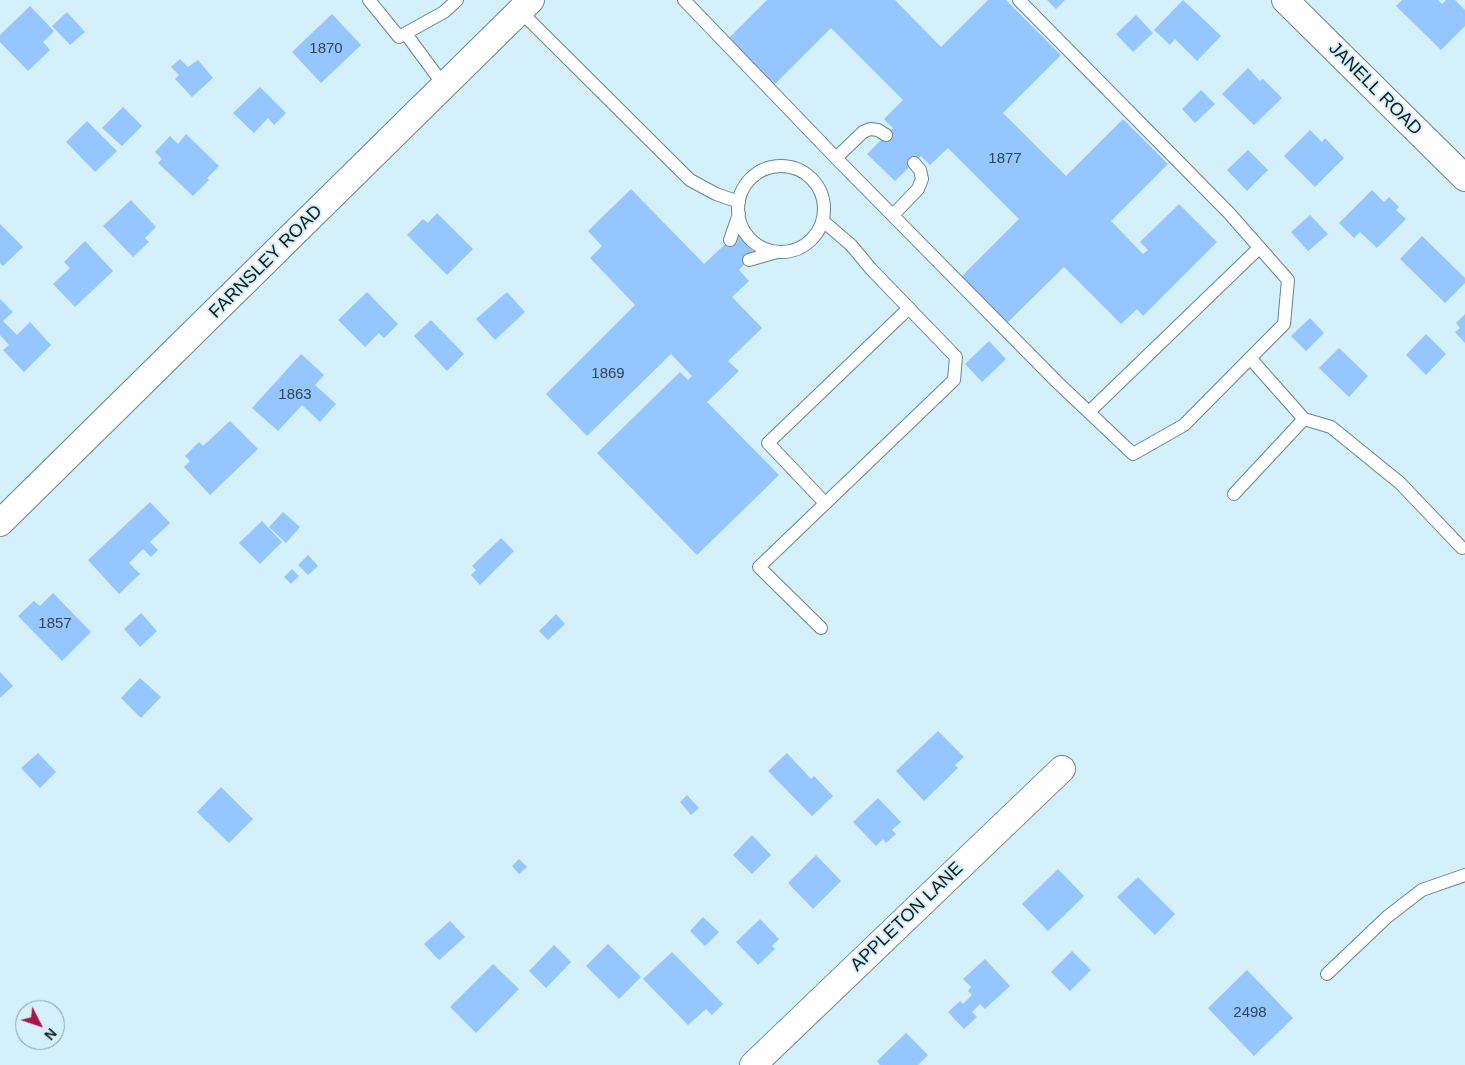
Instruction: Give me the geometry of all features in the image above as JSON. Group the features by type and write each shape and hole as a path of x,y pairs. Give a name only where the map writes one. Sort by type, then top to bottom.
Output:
{"street":[{"name":"JANELL ROAD","path":"1285,0 1465,178"},
{"name":"FARNSLEY ROAD","path":"0,523 526,6"},
{"name":"APPLETON LANE","path":"753,1065 1062,770"}],"lane":[{"path":"369,0 399,38 444,12 457,0"},
{"path":"684,0 836,158 1057,382 1133,454 1184,425 1284,324 1288,280 1229,212 1019,0"},
{"path":"526,6 690,180 739,208 743,228 751,240 763,248 778,252"},
{"path":"406,34 437,76 447,84"},
{"path":"836,158 863,132 870,129 878,130 886,135"},
{"path":"893,215 918,189 922,179 920,170 914,163"},
{"path":"730,240 744,187 753,177 765,169 779,166 805,173 815,183 822,194 824,208 823,222 816,235 805,245 792,251 778,252 748,260"},
{"path":"821,628 759,566 954,380 956,357 851,246 823,222"},
{"path":"1089,412 1259,248"},
{"path":"826,503 768,443 909,308"},
{"path":"1250,358 1304,419 1331,427 1400,483 1462,548"},
{"path":"1234,494 1304,419"},
{"path":"1327,974 1387,917 1422,890 1465,875"}],"building":[{"path":"767,0 895,0 941,47 988,0 1006,0 1061,55 1003,113 1066,176 1123,119 1168,164 1111,221 1143,254 1148,250 1140,242 1179,204 1217,242 1143,316 1137,309 1121,324 1064,267 1007,323 961,277 1019,219 948,148 930,165 921,156 895,181 867,154 893,128 884,119 903,100 831,28 774,85 728,39"},
{"path":"1047,0 1065,0 1056,9"},
{"path":"1183,0 1221,36 1197,61 1175,39 1170,45 1154,30"},
{"path":"1402,0 1438,0 1442,4 1446,0 1455,0 1465,10 1465,26 1441,50 1396,6"},
{"path":"30,6 54,31 43,42 50,50 28,71 0,42 0,35"},
{"path":"67,12 85,32 70,45 52,26"},
{"path":"332,14 361,45 321,83 292,52"},
{"path":"1136,15 1153,33 1133,52 1116,34"},
{"path":"180,59 188,67 198,60 213,78 192,97 175,79 179,75 171,67"},
{"path":"1248,68 1260,81 1263,79 1282,98 1254,125 1222,94"},
{"path":"260,87 286,113 274,125 268,118 254,133 233,113"},
{"path":"1201,90 1215,104 1195,123 1182,109"},
{"path":"123,107 142,126 122,146 102,128"},
{"path":"87,121 117,151 95,172 66,142"},
{"path":"1310,130 1322,142 1325,138 1344,158 1315,187 1284,156"},
{"path":"186,134 219,166 207,178 209,180 193,196 158,163 162,159 155,152 170,136 178,144"},
{"path":"1248,150 1268,170 1247,191 1227,170"},
{"path":"631,189 704,264 736,234 755,253 739,270 749,281 732,297 762,328 728,361 739,371 707,402 779,475 697,555 597,453 680,372 688,380 692,376 671,354 587,436 546,394 635,305 590,258 602,246 588,231"},
{"path":"1372,190 1384,202 1389,197 1399,207 1396,210 1406,219 1377,248 1360,232 1354,238 1339,223"},
{"path":"131,200 156,227 145,238 149,242 133,257 103,226"},
{"path":"437,213 473,249 447,275 407,235 423,219 428,223"},
{"path":"1310,215 1328,234 1308,251 1291,232"},
{"path":"0,224 23,247 3,266 0,263"},
{"path":"1422,236 1465,278 1465,283 1445,303 1400,259"},
{"path":"85,241 113,271 75,307 53,284 70,268 64,262"},
{"path":"367,292 398,324 384,338 379,333 365,347 338,320"},
{"path":"507,292 525,312 495,340 476,319"},
{"path":"0,299 13,312 3,321 17,335 30,322 51,345 24,372 3,350 9,345 0,335"},
{"path":"1465,314 1465,343 1455,332 1460,328 1456,323"},
{"path":"1310,318 1324,333 1306,351 1291,336"},
{"path":"431,320 464,354 447,371 414,336"},
{"path":"1426,334 1446,354 1426,375 1406,355"},
{"path":"989,341 1006,359 982,382 965,364"},
{"path":"1339,348 1368,376 1349,397 1319,368"},
{"path":"301,354 324,375 315,385 336,404 320,422 302,405 278,431 252,408"},
{"path":"230,421 258,449 210,495 184,467 190,461 185,456 199,442 203,446"},
{"path":"150,502 170,523 150,542 158,550 151,557 143,549 129,563 140,574 119,594 88,560"},
{"path":"283,512 300,527 286,543 269,527"},
{"path":"262,521 282,542 260,564 239,543"},
{"path":"501,538 514,551 480,585 471,575 476,570 472,566"},
{"path":"308,555 318,566 308,575 298,565"},
{"path":"292,569 299,576 291,584 284,577"},
{"path":"53,593 91,632 62,661 18,616 34,601 40,606"},
{"path":"141,613 157,631 140,647 124,629"},
{"path":"556,614 565,624 548,640 539,631"},
{"path":"0,672 13,686 0,698"},
{"path":"140,678 161,697 141,718 121,698"},
{"path":"938,731 964,757 955,765 958,768 924,801 896,771"},
{"path":"38,753 56,772 40,788 21,768"},
{"path":"787,753 811,779 814,776 833,796 812,816 768,771"},
{"path":"221,787 253,819 229,843 197,812"},
{"path":"687,795 699,808 691,815 680,802"},
{"path":"878,798 901,822 892,830 896,834 886,843 883,839 876,846 853,822"},
{"path":"752,835 771,855 752,874 733,855"},
{"path":"816,855 841,881 813,909 788,883"},
{"path":"519,859 527,867 519,874 512,866"},
{"path":"1058,869 1084,896 1048,931 1022,904"},
{"path":"1138,877 1175,914 1155,935 1117,897"},
{"path":"703,917 719,932 705,946 690,931"},
{"path":"760,919 779,939 772,946 775,949 758,965 736,942"},
{"path":"450,921 465,937 439,960 424,944"},
{"path":"608,944 641,977 619,999 586,966"},
{"path":"554,945 571,962 546,988 529,971"},
{"path":"1072,951 1091,970 1070,991 1051,972"},
{"path":"672,952 723,1004 712,1015 706,1009 688,1025 643,979"},
{"path":"985,959 1010,986 985,1009 980,1004 972,1012 977,1017 964,1029 948,1012 960,1001 963,1004 972,995 968,991 971,987 963,979"},
{"path":"493,964 519,989 476,1033 450,1007"},
{"path":"1247,970 1293,1018 1254,1056 1208,1008"},
{"path":"906,1033 928,1055 918,1065 880,1065 877,1061"}]}
